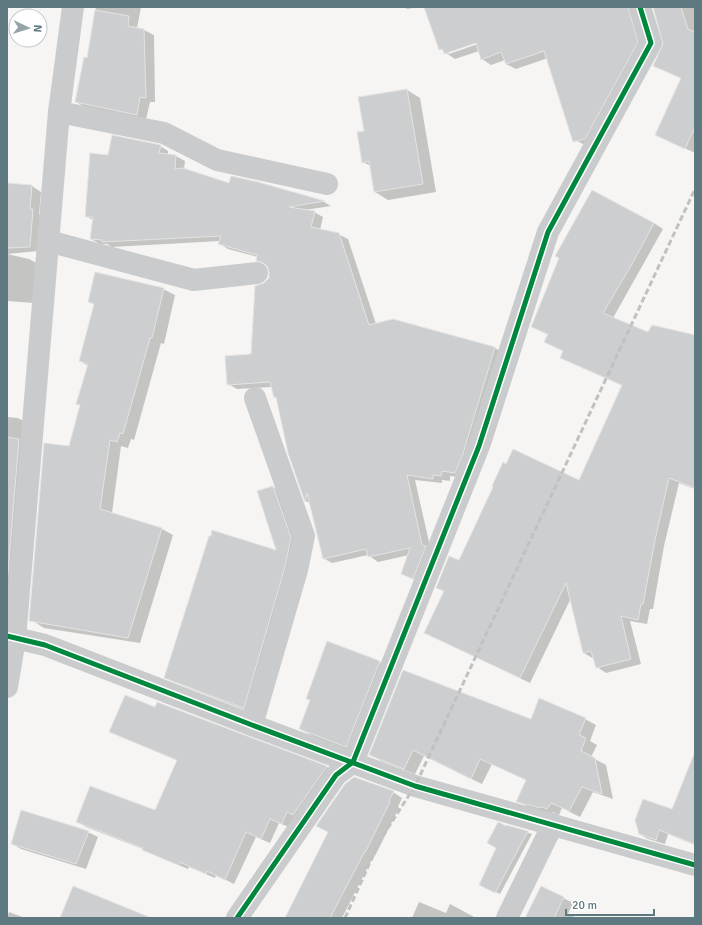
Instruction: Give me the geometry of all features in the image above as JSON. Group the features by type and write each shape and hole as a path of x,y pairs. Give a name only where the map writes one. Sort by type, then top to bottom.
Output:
{"street":[{"path":"7,687 59,112 73,7"},
{"path":"237,918 336,775 353,762 479,446 548,232 650,44 640,7"},
{"path":"59,112 164,133 216,160 327,184"},
{"path":"48,240 194,280 257,273"},
{"path":"252,725 297,570 304,536 255,398"},
{"path":"11,637 45,645 415,786 695,865"},
{"path":"507,918 553,824"}],"building":[{"path":"424,7 628,7 638,42 585,139 573,142 544,51 506,64 501,52 481,60 476,43 444,54 443,49 439,50"},
{"path":"653,7 681,7 688,29 695,32 695,127 685,149 655,135 681,78 653,66 663,44"},
{"path":"95,10 129,16 128,26 144,29 146,98 140,97 137,115 75,102 84,57 87,58"},
{"path":"407,89 423,184 374,192 369,161 362,163 357,132 364,131 358,97"},
{"path":"112,135 161,145 159,153 176,155 175,169 183,168 229,183 231,176 325,201 289,207 315,211 311,227 339,233 369,325 393,319 495,347 463,454 455,473 442,471 441,476 433,475 433,479 407,475 422,545 426,546 413,579 401,574 410,548 368,557 366,549 323,559 307,493 305,502 288,453 276,397 274,398 270,382 227,385 225,356 251,354 255,286 264,283 269,278 267,266 262,262 256,261 257,255 218,244 221,236 102,242 102,240 90,239 93,217 85,217 90,153 108,155"},
{"path":"7,183 32,185 30,209 33,209 30,247 7,248"},
{"path":"592,190 654,223 603,313 648,332 652,325 695,335 695,488 669,478 643,604 641,604 638,620 621,616 631,659 596,668 591,651 583,653 566,583 520,678 424,633 444,591 436,588 449,556 459,560 503,462 506,464 513,449 579,480 622,385 560,358 563,351 544,342 548,334 531,327 559,258 555,256"},
{"path":"95,272 164,288 152,338 150,338 123,434 120,433 117,442 110,440 100,509 162,528 128,638 29,621 44,443 69,446 80,405 76,404 88,364 79,361 94,304 88,302"},
{"path":"7,437 19,439 7,585"},
{"path":"273,486 291,537 285,567 244,708 164,678 212,530 276,550 257,491"},
{"path":"327,641 380,661 346,747 299,729 310,700 306,699"},
{"path":"403,670 531,719 539,698 586,718 579,735 586,738 581,751 595,758 602,794 582,787 569,811 551,803 547,809 541,808 516,802 526,780 480,759 471,779 413,750 404,769 369,755"},
{"path":"125,695 155,707 157,702 327,766 293,815 287,812 282,824 270,819 261,839 246,832 225,880 207,871 206,874 180,862 178,865 142,850 143,848 76,822 90,786 155,810 177,760 109,732"},
{"path":"694,754 695,844 659,830 656,840 639,834 635,820 643,799 672,809"},
{"path":"354,777 394,791 389,801 390,802 330,918 285,918 328,832 316,826 345,784"},
{"path":"21,810 89,831 76,864 11,844"},
{"path":"498,822 506,826 528,831 495,893 479,885 496,848 487,843"},
{"path":"73,886 149,917 149,918 60,918"},
{"path":"541,886 564,897 554,918 525,918"}],"railway":[{"path":"345,918 380,840 415,786 695,189"}],"cycle path":[{"path":"237,918 336,775 353,762 479,446 548,232 651,43 640,7"},
{"path":"7,636 45,645 415,786 695,865"}]}
